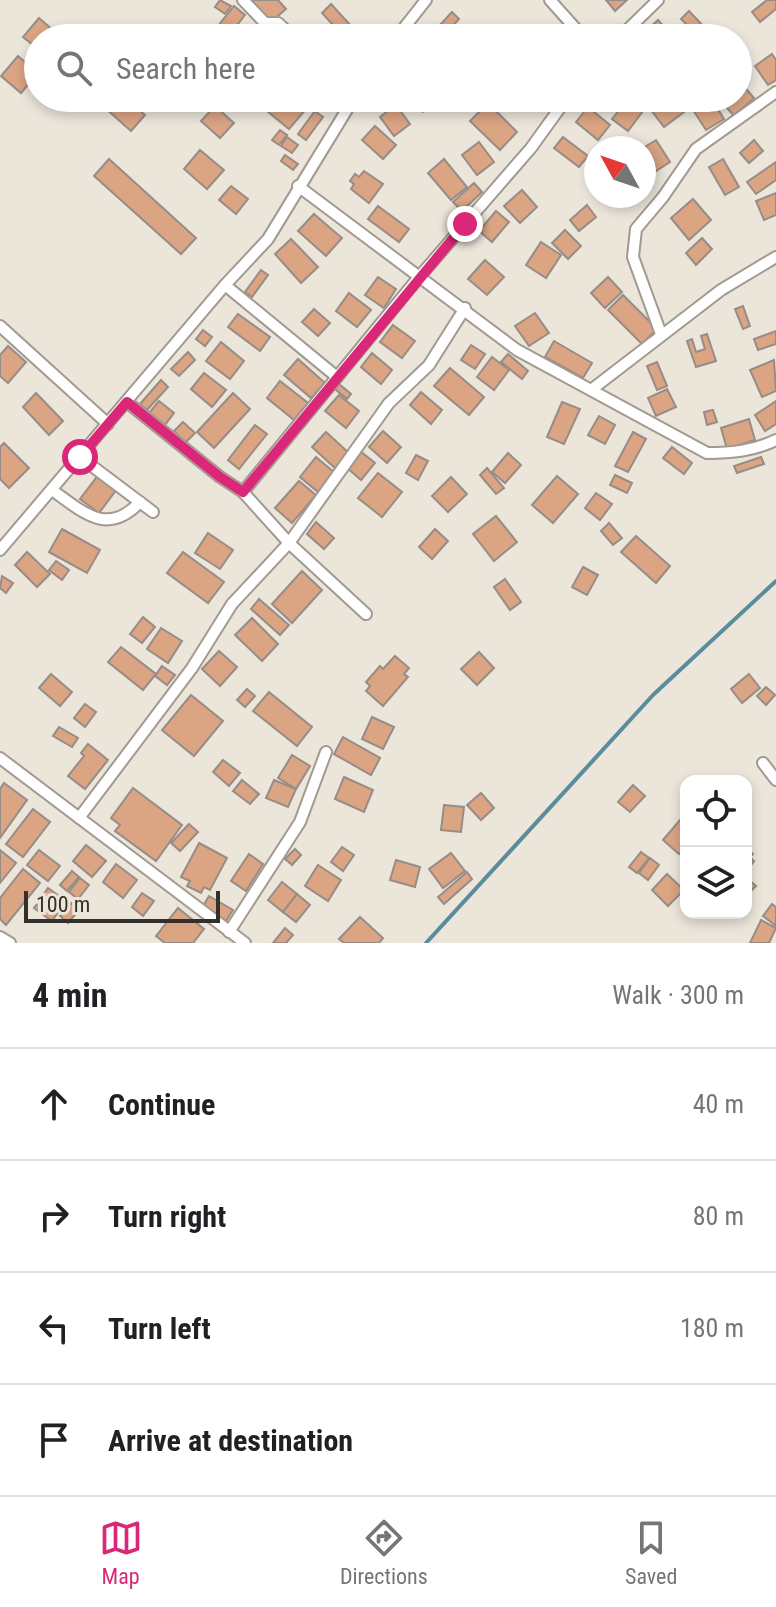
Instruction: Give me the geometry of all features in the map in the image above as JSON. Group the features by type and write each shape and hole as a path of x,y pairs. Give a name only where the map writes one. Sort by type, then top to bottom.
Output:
{"street":[{"path":"243,0 265,23 279,24"},
{"path":"407,24 426,0"},
{"path":"550,0 571,24"},
{"path":"633,24 658,0"},
{"path":"752,109 776,92"},
{"path":"0,550 225,285 268,239 345,112"},
{"path":"243,492 419,277 531,148 557,112"},
{"path":"661,334 633,257 636,229 696,149 748,112"},
{"path":"298,186 465,308 517,350 707,453 757,449 776,440"},
{"path":"591,390 721,290 776,257"},
{"path":"225,285 337,377"},
{"path":"79,818 192,668 232,604 289,543 389,403 429,365 465,308"},
{"path":"0,326 108,424"},
{"path":"127,402 243,492 289,543 366,614"},
{"path":"80,457 153,512"},
{"path":"52,490 97,520 113,520 130,513 140,502"},
{"path":"229,932 300,822 326,752"},
{"path":"0,758 245,943"},
{"path":"763,763 776,780"},
{"path":"0,937 10,943"}],"building":[{"path":"220,0 231,6 225,14 215,7"},
{"path":"251,0 278,0 286,9 271,22"},
{"path":"606,0 627,0 615,11"},
{"path":"767,0 776,0 776,9 760,22 752,12"},
{"path":"331,4 349,24 332,24 322,13"},
{"path":"234,6 245,15 238,24 220,24"},
{"path":"689,11 701,24 686,24 681,19"},
{"path":"452,12 459,19 454,24 441,24"},
{"path":"772,54 776,60 776,80 768,85 755,66"},
{"path":"18,56 24,61 24,89 21,93 1,76"},
{"path":"110,112 141,112 145,115 131,131"},
{"path":"209,112 222,112 234,123 220,138 201,121"},
{"path":"268,112 303,112 289,129"},
{"path":"314,112 323,117 306,140 298,134"},
{"path":"387,112 401,112 410,124 394,136 380,117"},
{"path":"479,112 497,112 517,132 500,150 470,121"},
{"path":"584,112 594,112 610,125 601,136 593,136 576,122"},
{"path":"618,112 642,112 628,131 612,119"},
{"path":"653,112 684,112 664,127"},
{"path":"694,112 720,112 724,119 706,130"},
{"path":"375,126 396,145 383,159 362,140"},
{"path":"280,130 287,135 279,145 272,140"},
{"path":"287,137 298,145 292,153 281,146"},
{"path":"563,137 584,153 584,161 579,167 554,148"},
{"path":"656,140 670,162 656,171"},
{"path":"754,140 763,151 749,163 740,153"},
{"path":"479,142 494,162 477,175 462,155"},
{"path":"200,150 224,170 207,189 184,169"},
{"path":"285,155 298,164 293,170 281,161"},
{"path":"109,159 196,238 181,254 94,176"},
{"path":"444,159 467,187 451,200 428,173"},
{"path":"723,159 739,187 725,195 709,167"},
{"path":"776,162 776,180 756,194 747,182"},
{"path":"364,171 383,184 369,203 351,189 354,184 350,181 355,174 359,177"},
{"path":"474,183 482,192 462,211 453,202"},
{"path":"231,186 248,199 236,214 219,200"},
{"path":"522,190 537,207 520,223 504,206"},
{"path":"776,193 776,215 764,220 756,201"},
{"path":"693,199 711,220 689,240 671,218"},
{"path":"378,206 409,229 399,242 368,219"},
{"path":"584,208 589,208 596,217 579,231 570,220"},
{"path":"496,211 509,222 492,242 479,231"},
{"path":"314,214 342,238 326,256 298,231"},
{"path":"565,230 581,246 568,259 552,243"},
{"path":"702,238 712,249 696,265 686,253"},
{"path":"291,239 318,267 301,283 275,254"},
{"path":"541,242 561,255 546,278 526,265"},
{"path":"485,260 504,277 487,295 468,279"},
{"path":"261,270 268,275 252,297 245,292"},
{"path":"378,277 396,289 384,308 365,295"},
{"path":"608,277 622,292 605,308 591,293"},
{"path":"349,293 371,310 357,327 336,311"},
{"path":"623,295 657,329 642,344 608,310"},
{"path":"743,306 750,326 743,329 735,309"},
{"path":"314,309 330,323 318,336 302,322"},
{"path":"535,313 549,333 529,346 515,326"},
{"path":"238,314 270,337 260,351 228,327"},
{"path":"393,325 415,341 402,358 380,342"},
{"path":"203,330 212,337 205,346 196,339"},
{"path":"776,331 776,344 758,350 754,339"},
{"path":"707,334 716,361 696,367 687,341 692,339 696,352 705,349 701,336"},
{"path":"554,341 592,363 583,378 545,357"},
{"path":"221,342 244,361 230,379 206,361"},
{"path":"471,345 485,354 475,369 461,360"},
{"path":"8,346 26,362 8,383 0,376 0,355"},
{"path":"188,352 195,360 179,376 171,369"},
{"path":"372,353 392,370 381,384 361,367"},
{"path":"508,354 528,371 522,379 501,362"},
{"path":"492,357 509,370 494,390 477,377"},
{"path":"298,359 325,383 311,398 284,375"},
{"path":"774,360 776,391 762,397 750,370"},
{"path":"657,362 667,386 657,390 647,366"},
{"path":"450,368 484,397 469,415 434,386"},
{"path":"204,373 226,390 212,407 191,389"},
{"path":"161,380 168,387 147,410 140,404"},
{"path":"280,381 308,403 294,420 267,398"},
{"path":"339,384 351,394 347,399 335,389"},
{"path":"667,389 676,407 656,416 648,398"},
{"path":"421,392 442,410 431,424 410,405"},
{"path":"36,393 63,421 49,435 23,407"},
{"path":"233,393 250,409 214,448 197,432"},
{"path":"339,395 359,411 346,428 325,411"},
{"path":"159,401 174,413 165,425 149,413"},
{"path":"776,401 776,424 765,431 755,415"},
{"path":"562,402 580,409 564,444 547,437"},
{"path":"713,410 717,422 707,425 704,412"},
{"path":"599,416 615,425 605,444 588,435"},
{"path":"749,419 755,440 727,449 721,428"},
{"path":"183,422 195,433 185,443 174,431"},
{"path":"255,425 267,434 239,469 228,460"},
{"path":"383,431 401,447 387,463 369,447"},
{"path":"326,432 349,453 336,469 312,447"},
{"path":"633,432 646,439 628,472 615,466"},
{"path":"4,443 29,468 9,488 0,479 0,447"},
{"path":"672,447 692,463 684,474 663,458"},
{"path":"360,451 375,463 361,480 346,467"},
{"path":"508,453 521,465 505,483 492,472"},
{"path":"416,455 428,461 418,480 406,473"},
{"path":"316,457 335,473 318,492 300,477"},
{"path":"761,457 764,464 737,473 734,466"},
{"path":"487,468 504,488 496,494 480,475"},
{"path":"378,473 402,492 382,517 358,498"},
{"path":"99,474 117,489 99,513 80,499"},
{"path":"615,475 632,483 627,493 610,485"},
{"path":"557,476 578,494 553,523 532,505"},
{"path":"451,477 467,494 448,512 432,496"},
{"path":"299,481 316,495 292,523 275,508"},
{"path":"596,493 612,504 600,520 585,508"},
{"path":"496,516 517,542 494,561 473,534"},
{"path":"316,522 334,538 324,549 307,534"},
{"path":"609,523 622,538 613,545 601,531"},
{"path":"62,529 100,550 87,573 49,552"},
{"path":"435,529 448,541 432,559 419,547"},
{"path":"208,533 233,550 220,569 195,553"},
{"path":"636,536 670,566 656,583 621,552"},
{"path":"27,552 50,574 37,587 15,565"},
{"path":"183,552 224,582 208,603 167,573"},
{"path":"56,561 69,570 62,580 49,570"},
{"path":"583,567 598,575 587,595 572,587"},
{"path":"302,571 322,590 292,623 272,604"},
{"path":"2,576 13,583 6,593 0,588"},
{"path":"505,579 521,602 510,610 494,587"},
{"path":"259,599 289,625 280,635 251,609"},
{"path":"143,617 155,627 142,643 130,634"},
{"path":"252,618 278,644 262,661 235,635"},
{"path":"161,628 182,641 168,663 147,649"},
{"path":"121,647 156,674 143,690 108,662"},
{"path":"219,651 237,667 220,686 202,669"},
{"path":"479,652 494,668 477,685 461,669"},
{"path":"395,656 409,668 404,674 408,677 383,706 366,691 370,686 366,682 380,666 383,669"},
{"path":"162,666 175,675 167,685 155,676"},
{"path":"51,674 72,692 60,706 39,688"},
{"path":"749,674 760,688 742,703 731,689"},
{"path":"766,687 775,695 766,705 757,696"},
{"path":"247,689 255,696 245,707 237,700"},
{"path":"269,692 312,727 297,746 253,711"},
{"path":"191,695 223,721 194,756 162,730"},
{"path":"85,704 96,712 85,727 74,718"},
{"path":"372,717 394,727 383,749 362,739"},
{"path":"59,727 78,738 72,747 53,736"},
{"path":"343,737 380,758 371,775 334,754"},
{"path":"88,744 108,760 85,789 68,776 84,756 81,753"},
{"path":"292,755 310,766 296,789 278,778"},
{"path":"223,760 240,773 229,786 213,772"},
{"path":"344,777 373,790 364,812 335,799"},
{"path":"242,780 259,794 250,804 233,791"},
{"path":"274,780 296,789 288,807 266,798"},
{"path":"4,783 27,800 0,838 0,789"},
{"path":"633,785 645,796 630,812 618,802"},
{"path":"133,788 182,825 156,861 115,831 120,825 111,818"},
{"path":"481,793 494,808 481,820 467,805"},
{"path":"444,805 464,807 461,832 441,830"},
{"path":"33,809 50,822 23,857 6,844"},
{"path":"680,820 680,853 663,840"},
{"path":"189,824 198,832 180,851 171,843"},
{"path":"199,843 227,858 210,890 204,887 201,893 187,886 190,881 181,877"},
{"path":"86,845 106,861 92,877 73,861"},
{"path":"342,847 354,855 343,871 331,862"},
{"path":"295,849 301,855 292,865 285,859"},
{"path":"0,850 16,863 0,883"},
{"path":"39,850 60,866 48,881 27,865"},
{"path":"641,852 649,858 637,873 629,867"},
{"path":"451,853 465,871 443,888 429,869"},
{"path":"249,854 263,864 246,891 231,881"},
{"path":"650,858 659,865 648,880 639,873"},
{"path":"396,860 420,867 415,887 390,880"},
{"path":"116,864 137,880 123,898 103,882"},
{"path":"318,865 341,880 328,901 305,886"},
{"path":"23,869 40,883 6,925 0,919 0,898"},
{"path":"72,871 79,877 67,891 60,885"},
{"path":"467,872 472,879 444,904 438,897"},
{"path":"667,874 680,886 680,894 668,906 652,890"},
{"path":"80,878 89,885 78,899 69,892"},
{"path":"282,882 297,894 283,912 268,900"},
{"path":"48,888 66,901 52,921 34,908"},
{"path":"142,893 154,901 143,916 132,907"},
{"path":"297,894 310,905 296,922 283,912"},
{"path":"209,896 233,910 226,921 203,906"},
{"path":"71,903 79,910 68,923 60,916"},
{"path":"772,904 776,907 776,926 763,916"},
{"path":"178,908 204,929 193,943 165,943 156,936"},
{"path":"360,917 383,938 379,943 344,943 339,939"},
{"path":"761,920 776,928 769,943 750,943"},
{"path":"285,928 293,935 286,943 273,943"}],"waterway":[{"path":"426,943 653,695 776,581"}],"route":[{"path":"80,457 127,402 243,492 465,224"}]}
